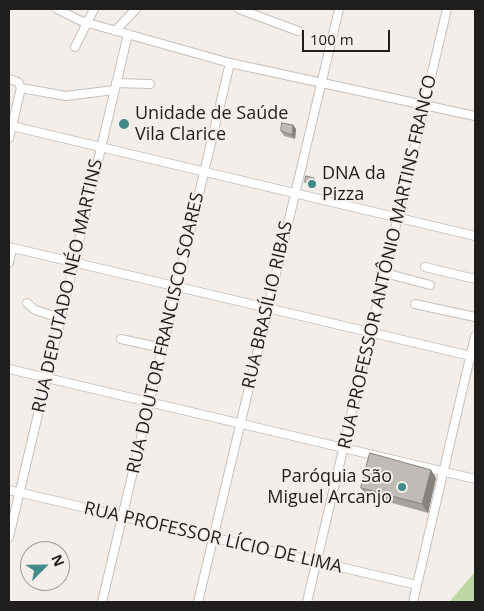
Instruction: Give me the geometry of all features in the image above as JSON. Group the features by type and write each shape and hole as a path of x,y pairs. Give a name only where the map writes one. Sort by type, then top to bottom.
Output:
{"street":[{"path":"57,9 86,23 230,63 475,116"},
{"path":"75,48 94,9"},
{"path":"116,31 136,9"},
{"path":"239,9 298,31"},
{"name":"RUA BRASÍLIO RIBAS","path":"198,602 339,9"},
{"name":"RUA PROFESSOR ANTÔNIO MARTINS FRANCO","path":"307,602 448,9"},
{"name":"RUA DEPUTADO NÉO MARTINS","path":"9,537 128,34"},
{"name":"RUA DOUTOR FRANCISCO SOARES","path":"102,602 230,63"},
{"path":"9,79 18,82 21,88 9,138"},
{"path":"21,88 66,96 115,87 150,84"},
{"path":"12,126 475,236"},
{"path":"9,264 10,248 473,357"},
{"path":"425,266 475,279"},
{"path":"385,273 430,285"},
{"path":"27,304 35,310 60,318"},
{"path":"415,304 475,317"},
{"path":"413,602 473,357 475,336"},
{"path":"121,339 162,348"},
{"path":"9,369 475,479"},
{"name":"RUA PROFESSOR LÍCIO DE LIMA","path":"9,490 417,585"}],"green space":[{"path":"475,572 475,602 449,602"}],"building":[{"path":"282,123 293,125 292,135 281,131"},
{"path":"306,176 314,178 313,185 305,182"},
{"name":"Paróquia São Miguel Arcanjo","path":"370,453 431,470 422,504 361,488"}],"place":[{"name":"Unidade de Saúde Vila Clarice","path":"124,124"},
{"name":"DNA da Pizza","path":"312,184"},
{"name":"Paróquia São Miguel Arcanjo","path":"402,487"}]}
